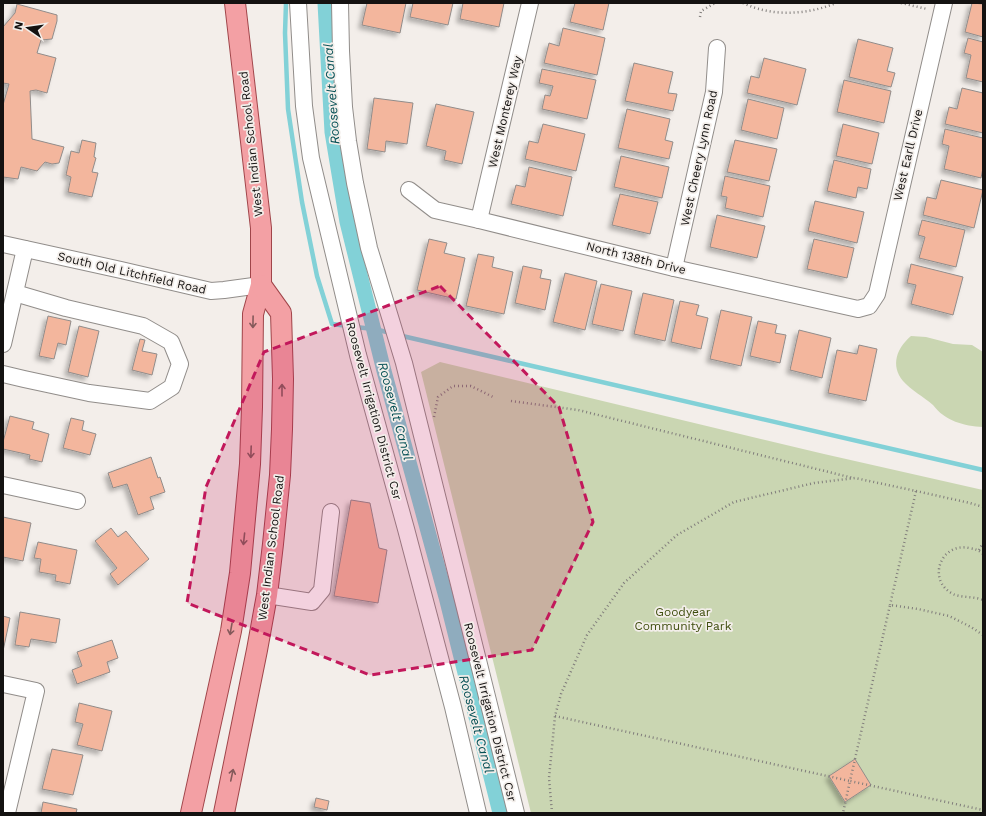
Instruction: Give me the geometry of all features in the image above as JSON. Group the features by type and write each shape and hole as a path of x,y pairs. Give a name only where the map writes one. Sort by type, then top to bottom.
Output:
{"main road":[{"name":"West Indian School Road","path":"191,813 231,631 240,573 250,464 253,314 261,284 260,228 235,3"},
{"name":"West Indian School Road","path":"224,813 267,595 280,475 283,379 280,313 261,284"},
{"path":"237,591 267,595"}],"street":[{"name":"Roosevelt Irrigation District Csr","path":"298,3 304,106 311,158 358,355 449,692 478,813"},
{"name":"Roosevelt Irrigation District Csr","path":"340,3 344,107 355,184 369,248 404,363 516,813"},
{"name":"West Monterey Way","path":"480,220 530,3"},
{"name":"West Earll Drive","path":"869,306 877,294 944,3"},
{"name":"West Cheery Lynn Road","path":"674,268 714,92 717,48"},
{"name":"North 138th Drive","path":"409,190 435,210 674,268 858,309 869,306"},
{"name":"South Old Litchfield Road","path":"3,244 210,291 261,284"},
{"path":"3,344 25,249"},
{"path":"3,374 89,393 150,401 172,387 180,364 171,342 143,326 66,308 15,293"},
{"path":"3,485 77,501"},
{"path":"267,595 312,602 322,590 331,512"},
{"path":"3,684 36,691 7,813"}],"path":[{"path":"700,17 701,11 715,3"},
{"path":"743,3 760,9 801,13 828,7 836,3"},
{"path":"901,3 927,10"},
{"path":"433,422 438,397 453,386 471,386 495,398"},
{"path":"511,401 578,410 855,478 916,490 983,507"},
{"path":"552,813 549,778 555,716 561,694 587,635 624,583 676,535 734,502 814,482 855,478"},
{"path":"843,813 916,490"},
{"path":"977,505 983,511"},
{"path":"979,550 983,543"},
{"path":"983,554 979,550 966,547 952,550 944,556 938,573 943,586 954,594 983,600"},
{"path":"890,605 949,616 983,635"},
{"path":"555,716 983,810"}],"highlighted area":[{"path":"440,286 559,407 593,522 532,650 370,675 187,603 206,487 264,352"}],"green space":[{"path":"911,336 926,337 953,344 972,345 983,352 983,427 962,424 949,419 903,381 897,369 897,357 902,346"},
{"name":"Goodyear Community Park","path":"440,362 824,454 983,490 983,813 531,813 421,372"}],"building":[{"path":"367,3 406,3 400,33 362,25"},
{"path":"413,3 453,3 448,25 410,17"},
{"path":"463,3 504,3 499,27 460,19"},
{"path":"575,3 609,3 603,30 570,22"},
{"path":"972,3 983,4 983,37 965,32"},
{"path":"17,4 57,15 57,21 52,39 41,40 37,53 56,58 47,93 36,90 30,91 32,139 64,147 59,163 52,164 45,162 37,171 21,167 18,179 3,177 3,105 9,84 3,83 3,27 15,13"},
{"path":"563,28 605,38 597,75 544,63 549,43 559,46"},
{"path":"968,38 983,42 983,82 966,78 971,55 964,53"},
{"path":"858,39 893,48 887,71 895,73 891,87 849,77"},
{"path":"764,58 806,69 797,105 747,93 751,76 759,78"},
{"path":"634,63 673,72 668,93 677,94 673,111 625,101"},
{"path":"542,69 596,80 587,119 542,109 545,95 550,96 553,86 539,83"},
{"path":"844,80 891,91 884,123 837,112"},
{"path":"962,88 983,93 983,133 945,124 949,107 957,109"},
{"path":"374,98 413,103 407,144 386,141 385,152 367,149"},
{"path":"748,99 784,108 777,139 741,130"},
{"path":"436,104 474,112 462,164 444,160 446,151 426,146"},
{"path":"627,109 670,119 665,140 673,142 669,159 618,148"},
{"path":"543,124 585,134 576,171 525,159 529,141 538,143"},
{"path":"843,124 879,133 872,164 836,156"},
{"path":"945,129 983,138 983,168 981,178 944,169 949,146 942,144"},
{"path":"82,140 96,143 94,157 96,158 92,172 98,173 92,197 68,192 71,177 66,175 71,151 79,153"},
{"path":"735,140 777,149 769,181 727,172"},
{"path":"621,156 669,167 662,198 614,187"},
{"path":"834,160 871,169 867,189 858,187 856,198 827,191"},
{"path":"529,167 572,177 563,216 511,204 516,185 525,187"},
{"path":"725,176 770,186 763,217 725,208 727,197 721,196"},
{"path":"941,180 983,190 974,228 923,215 927,197 936,199"},
{"path":"620,194 658,202 650,234 612,225"},
{"path":"815,201 864,212 857,243 808,231"},
{"path":"717,215 765,226 757,258 710,247"},
{"path":"922,220 965,230 956,267 919,258 925,237 918,235"},
{"path":"429,239 447,243 444,253 465,258 456,299 417,290"},
{"path":"814,239 854,248 847,278 807,269"},
{"path":"478,254 494,257 492,267 513,272 504,314 466,306"},
{"path":"911,264 963,277 953,315 911,304 916,285 907,283"},
{"path":"523,266 542,270 540,278 551,280 545,310 515,303"},
{"path":"565,273 597,281 585,330 553,322"},
{"path":"601,284 632,291 623,331 592,324"},
{"path":"643,293 674,300 665,341 634,334"},
{"path":"680,301 699,305 696,315 708,318 701,349 671,342"},
{"path":"721,310 752,317 741,366 710,359"},
{"path":"48,316 71,321 66,345 58,343 54,359 39,356"},
{"path":"758,321 777,325 775,333 786,335 780,363 750,356"},
{"path":"79,326 99,331 88,377 68,372"},
{"path":"799,330 831,338 822,378 790,370"},
{"path":"140,339 145,340 142,351 157,354 152,375 132,370"},
{"path":"859,345 877,349 866,401 828,393 837,350 857,354"},
{"path":"10,416 34,422 32,429 49,434 42,462 29,459 30,455 3,449 3,442"},
{"path":"71,418 84,421 82,430 96,434 90,455 63,448"},
{"path":"151,457 158,478 160,477 165,492 150,497 154,509 138,515 127,484 113,488 108,473"},
{"path":"351,500 370,503 379,548 387,550 378,603 334,596"},
{"path":"3,517 31,523 23,561 3,557"},
{"path":"111,528 118,537 126,531 149,559 118,585 110,574 117,568 95,541"},
{"path":"38,542 77,550 70,584 55,581 56,575 39,572 41,559 34,558"},
{"path":"20,612 60,619 56,643 31,639 29,647 15,645"},
{"path":"3,616 10,618 3,651"},
{"path":"112,640 118,658 107,662 110,672 77,684 72,670 82,666 77,652"},
{"path":"79,703 112,711 102,751 77,745 83,724 75,722"},
{"path":"52,749 83,755 73,795 42,789"},
{"path":"855,759 871,785 845,802 829,776"},
{"path":"316,798 329,801 327,810 314,807"},
{"path":"43,802 77,809 76,813 41,813"}],"waterway":[{"path":"286,3 285,33 288,109 302,202 317,276 332,324 348,326"},
{"name":"Roosevelt Canal","path":"325,3 332,132 347,222 384,371 446,597 500,813"},
{"name":"Roosevelt Canal","path":"355,327 391,333"},
{"path":"398,335 983,470"}]}
